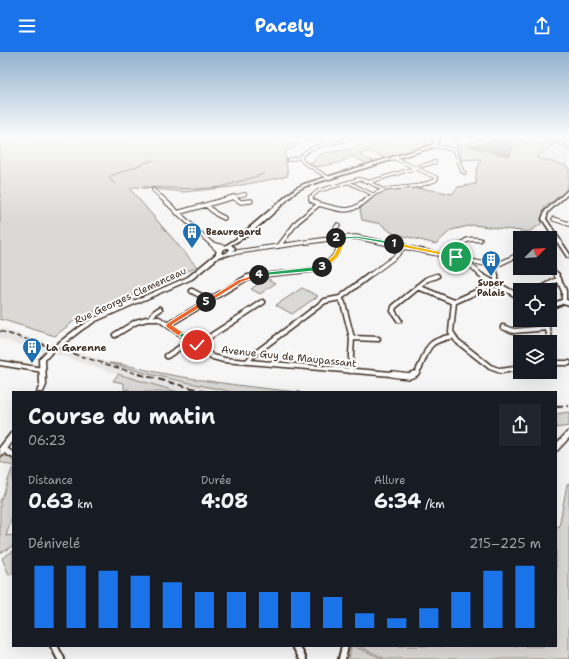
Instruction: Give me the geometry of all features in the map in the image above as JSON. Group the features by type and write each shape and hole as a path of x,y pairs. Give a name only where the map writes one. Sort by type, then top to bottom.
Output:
{"street":[{"path":"307,164 329,178"},
{"name":"Rue Georges Clemenceau","path":"56,347 80,328 190,278 220,253 229,248 297,189 373,164"},
{"path":"383,190 369,182 359,179 318,191 310,198 319,204 340,209 354,209 359,207 372,194 383,190 391,188 418,187 436,180 437,178 435,176 407,164"},
{"path":"369,182 427,164"},
{"path":"459,164 462,171 465,173"},
{"path":"348,182 372,194"},
{"path":"153,190 220,253"},
{"path":"569,191 546,212 544,219 569,257"},
{"path":"177,213 245,194"},
{"path":"233,197 245,203 251,200"},
{"path":"279,246 297,222 319,204"},
{"path":"206,205 216,214 224,218"},
{"path":"554,218 569,224"},
{"path":"168,325 248,277 315,270 324,267 336,256 342,244 332,234 338,225"},
{"path":"210,244 240,251 336,238 356,237 495,266 513,257"},
{"path":"456,257 462,242 467,239 480,240"},
{"path":"247,362 253,355 325,301 340,298 396,256 405,246"},
{"name":"Rue Georges Clemenceau","path":"220,253 229,248"},
{"path":"465,260 479,275 513,293"},
{"path":"495,266 496,283"},
{"path":"556,275 565,295 564,301"},
{"path":"399,320 393,311 394,307 428,279 437,276"},
{"path":"552,283 559,279"},
{"path":"418,287 454,302 496,283"},
{"path":"192,291 209,300"},
{"path":"340,298 343,303 352,338 350,371"},
{"path":"564,301 569,304"},
{"path":"557,304 564,301"},
{"path":"197,345 263,302"},
{"path":"454,302 451,332 453,336 490,367 501,370 513,369"},
{"path":"115,335 122,329 151,318 154,313 160,309"},
{"name":"Avenue Guy de Maupassant","path":"151,318 159,319 213,357 224,360 390,375 409,376 416,374 420,368 426,347 429,344 443,338 453,336"},
{"path":"503,327 514,331 548,328 549,335"},
{"path":"352,338 378,340"},
{"path":"167,356 190,341"},
{"path":"40,391 43,385 42,359 49,352"},
{"path":"0,363 43,370"},
{"path":"557,363 569,363"},
{"path":"557,447 569,434"},
{"path":"12,436 2,449 12,454"},
{"path":"55,647 61,659"},
{"path":"297,647 303,659"},
{"path":"342,659 344,647"}],"shaded area":[{"path":"0,164 287,164 288,176 232,187 184,192 135,187 130,189 197,267 74,321 55,336 0,319"},
{"path":"309,164 332,164 329,165 314,167"},
{"path":"479,164 560,164 569,167 569,182 565,192 545,207 541,224 530,231 473,225 451,230 436,244 392,233 381,224 362,220 360,209 372,197 392,189 412,188 452,194 458,187 476,184 476,172"},
{"path":"560,164 569,164 569,167"},
{"path":"267,278 276,283 260,294 251,289"},
{"path":"302,288 318,296 292,314 276,305"},
{"path":"0,328 53,345 44,352 0,339"},
{"path":"60,346 109,363 153,375 227,391 174,391 52,353"},
{"path":"109,363 199,380 290,391 227,391 153,375"},
{"path":"118,374 175,391 130,391 129,389 124,390 124,383 113,381"},
{"path":"569,412 569,426 557,428 557,414"},
{"path":"8,456 12,460 12,466 0,462 3,457"},
{"path":"12,469 12,517 6,536 12,535 12,547 0,553 0,500"},
{"path":"569,483 569,659 386,659 361,647 557,647 557,526 559,527 567,484"},
{"path":"12,552 12,574 9,575 2,558"},
{"path":"351,647 356,647 383,659 349,659"}],"waterway":[{"path":"115,184 108,177 142,164"},
{"path":"144,187 197,189 221,187 264,174"}],"tunnel":[{"path":"49,352 56,347"}],"railway":[{"path":"0,331 141,375"},
{"path":"138,374 203,391"},
{"path":"557,407 569,406"}],"place":[{"name":"Beauregard","path":"192,249"},
{"name":"Super Palais","path":"491,277"},
{"name":"La Garenne","path":"32,364"}],"route":[{"path":"197,345 168,325 248,277 315,270 324,267 336,256 342,244 336,238 356,237 371,239 456,257"}]}
